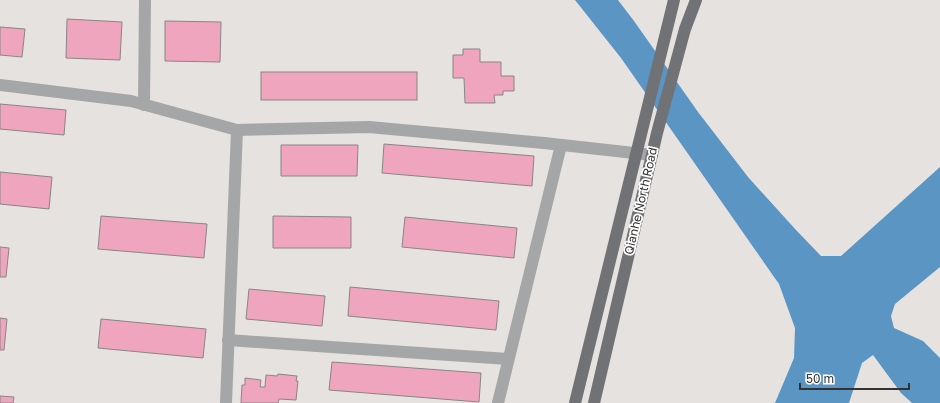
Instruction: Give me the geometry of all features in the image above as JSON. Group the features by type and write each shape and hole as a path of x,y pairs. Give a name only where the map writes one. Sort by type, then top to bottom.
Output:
{"main road":[{"name":"Qianhe North Road","path":"594,403 657,133 685,29 696,0"},
{"name":"Qianhe North Road","path":"575,403 672,6"}],"lane":[{"path":"144,105 145,0"},
{"path":"0,85 131,101 237,130 369,127 652,155"},
{"path":"226,403 237,130"},
{"path":"498,403 561,145"},
{"path":"228,340 508,359"}],"water":[{"path":"575,0 618,0 698,112 748,177 821,256 841,256 940,167 940,267 895,304 891,316 894,328 923,341 940,358 940,403 912,403 901,393 873,355 862,363 849,403 775,403 794,358 795,328 779,284 621,58"}],"building":[{"path":"67,19 122,22 120,60 66,58"},
{"path":"165,21 221,22 220,62 165,61"},
{"path":"0,27 25,29 22,57 0,55"},
{"path":"463,49 480,49 480,62 501,62 501,76 514,76 514,91 503,91 503,95 494,95 495,103 465,103 464,78 453,78 453,55 463,55"},
{"path":"261,72 417,72 417,100 261,100"},
{"path":"0,104 66,110 64,135 0,129"},
{"path":"384,144 534,156 532,186 382,173"},
{"path":"281,145 358,145 357,176 281,176"},
{"path":"0,172 52,177 49,209 0,204"},
{"path":"101,216 207,224 204,258 98,249"},
{"path":"273,216 351,217 351,248 273,248"},
{"path":"405,217 517,228 514,258 402,247"},
{"path":"0,247 9,248 6,277 0,277"},
{"path":"350,287 499,301 496,330 348,316"},
{"path":"249,289 325,296 322,326 246,319"},
{"path":"0,318 7,319 4,350 0,350"},
{"path":"101,319 206,329 203,358 98,348"},
{"path":"332,362 481,373 479,402 329,390"},
{"path":"278,374 297,376 296,381 298,381 296,400 279,399 278,403 241,403 242,385 245,385 245,378 261,380 260,387 265,387 266,375 277,376"},
{"path":"0,396 14,397 13,403 0,403"}]}
